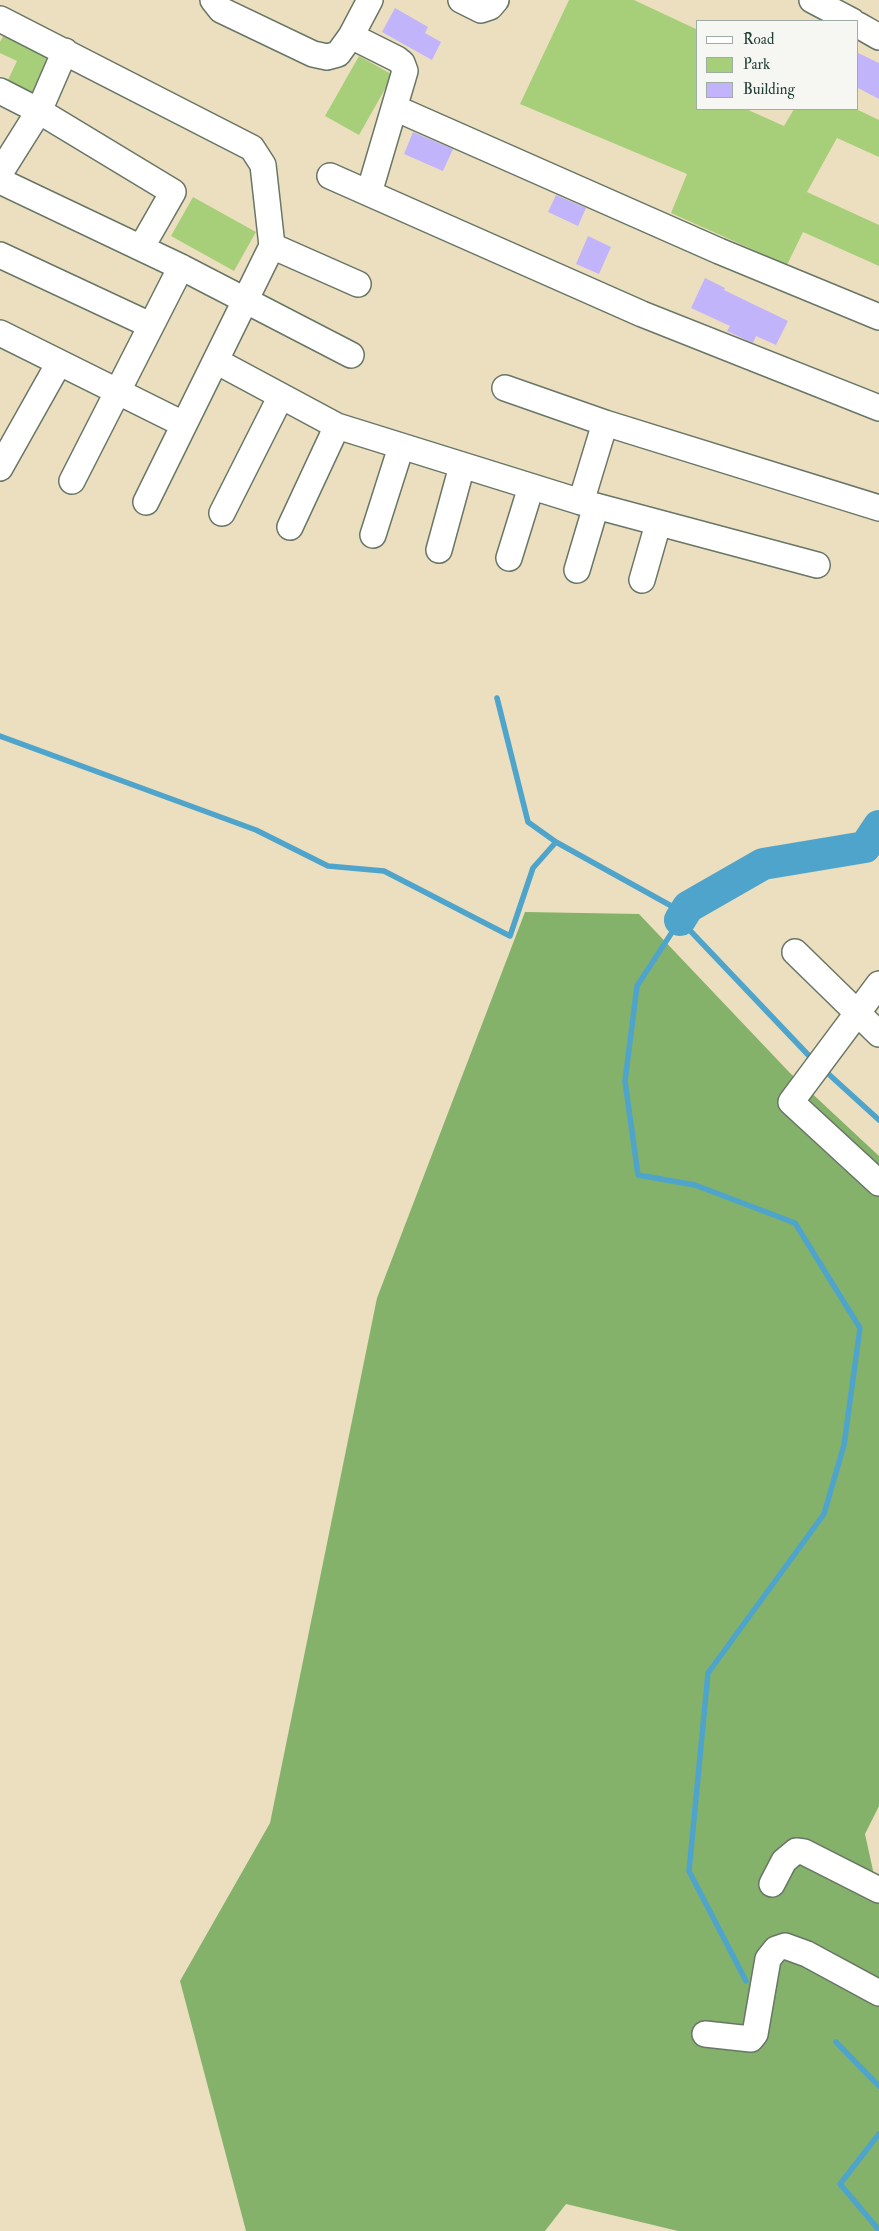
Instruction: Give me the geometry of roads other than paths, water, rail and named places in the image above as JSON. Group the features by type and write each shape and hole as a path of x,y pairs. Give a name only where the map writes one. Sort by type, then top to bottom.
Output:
{"street":[{"path":"0,12 5,0"},
{"path":"213,0 221,10 313,54 327,57 338,54 370,0"},
{"path":"461,0 481,10 490,7 496,0"},
{"path":"812,0 850,20"},
{"path":"0,19 252,148 263,165 272,246 146,502"},
{"path":"859,26 879,37"},
{"path":"350,36 402,63 405,71 369,193"},
{"path":"0,173 39,111 65,51"},
{"path":"0,91 39,111 173,192 141,248"},
{"path":"395,108 719,250 879,317"},
{"path":"330,176 642,314 879,408"},
{"path":"0,181 247,299 351,355"},
{"path":"272,246 358,284"},
{"path":"0,254 150,325"},
{"path":"72,481 181,267"},
{"path":"0,332 117,393 183,424"},
{"path":"216,362 337,426 588,504 818,565"},
{"path":"0,468 59,363"},
{"path":"505,388 605,423 879,508"},
{"path":"222,513 281,396"},
{"path":"577,570 588,504 605,423"},
{"path":"290,527 337,426"},
{"path":"373,535 401,447"},
{"path":"438,550 462,466"},
{"path":"509,558 531,487"},
{"path":"642,580 658,524"},
{"path":"795,952 879,1034"},
{"path":"879,984 792,1098 792,1106 879,1183"},
{"path":"772,1884 784,1860 796,1851 804,1852 879,1890"},
{"path":"705,2034 751,2039 755,2034 768,1959 776,1949 784,1946 807,1954 879,1993"}],"waterway":[{"path":"497,698 528,822 556,842"},
{"path":"0,736 256,830 328,866 384,871 510,936 533,868 556,842 684,913"},
{"path":"680,920 688,907 763,864 865,847 879,826"},
{"path":"746,1981 689,1871 708,1673 824,1514 844,1445 860,1328 795,1223 695,1185 638,1175 625,1081 637,986 680,920 814,1061"},
{"path":"823,1069 879,1120"},
{"path":"836,2042 879,2086"},
{"path":"879,2134 840,2184 879,2230"}]}
